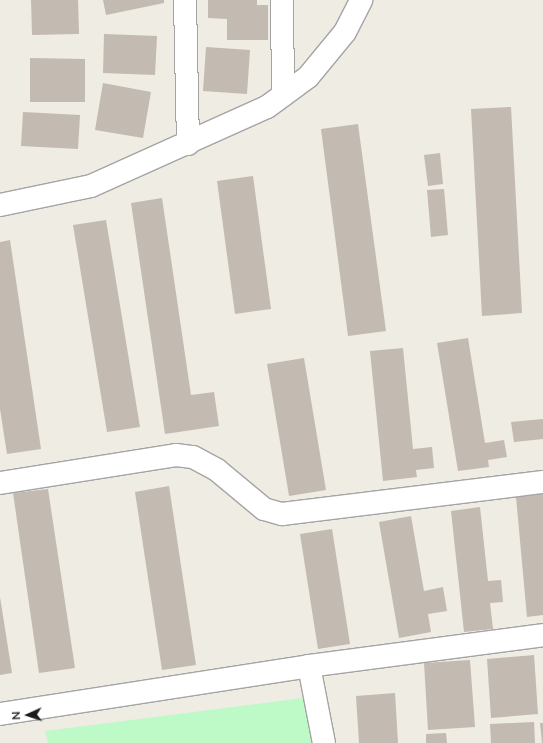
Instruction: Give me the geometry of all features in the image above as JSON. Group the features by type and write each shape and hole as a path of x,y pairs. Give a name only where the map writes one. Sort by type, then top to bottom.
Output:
{"street":[{"path":"185,0 188,144"},
{"path":"282,0 282,95"},
{"path":"0,205 91,186 188,144 267,107 308,77 345,32 361,0"},
{"path":"0,483 176,455 193,457 217,470 264,509 282,514 543,482"},
{"path":"0,714 309,666 543,635"},
{"path":"309,666 324,743"}],"green space":[{"path":"303,698 316,743 48,743 45,731"}],"building":[{"path":"31,0 78,0 79,34 32,35"},
{"path":"103,0 164,0 164,3 106,15"},
{"path":"208,0 257,0 257,5 268,5 268,40 227,40 227,19 208,18"},
{"path":"104,34 157,36 155,75 103,73"},
{"path":"206,47 250,50 247,94 203,91"},
{"path":"30,58 85,59 85,102 30,102"},
{"path":"103,83 151,92 143,138 95,130"},
{"path":"511,107 522,313 482,316 471,109"},
{"path":"23,112 80,115 78,149 21,146"},
{"path":"358,124 386,331 348,336 321,129"},
{"path":"440,153 443,184 428,186 424,155"},
{"path":"253,176 271,309 235,314 217,181"},
{"path":"444,189 448,235 431,237 427,190"},
{"path":"162,198 191,395 214,392 219,426 165,434 131,203"},
{"path":"106,220 140,427 107,432 73,225"},
{"path":"10,240 41,449 7,454 0,409 0,242"},
{"path":"468,338 485,443 504,440 507,457 488,460 489,467 458,471 437,343"},
{"path":"403,348 413,449 432,447 434,468 416,470 417,477 383,481 370,351"},
{"path":"304,358 326,490 289,496 267,364"},
{"path":"543,419 543,439 514,442 511,422"},
{"path":"169,486 196,665 162,670 135,492"},
{"path":"48,489 75,668 39,673 13,493"},
{"path":"543,494 543,615 527,617 516,497"},
{"path":"480,507 488,581 501,580 503,602 490,603 493,629 464,632 451,511"},
{"path":"411,516 424,591 443,587 447,611 428,614 431,632 399,638 379,522"},
{"path":"332,529 350,644 318,649 300,534"},
{"path":"0,597 12,673 0,675"},
{"path":"534,655 538,714 491,718 487,659"},
{"path":"470,660 475,727 428,730 424,663"},
{"path":"395,693 398,743 359,743 356,696"},
{"path":"534,722 535,743 491,743 490,724"},
{"path":"540,723 543,723 543,743 542,743"},
{"path":"446,733 447,743 426,743 426,734"}]}
